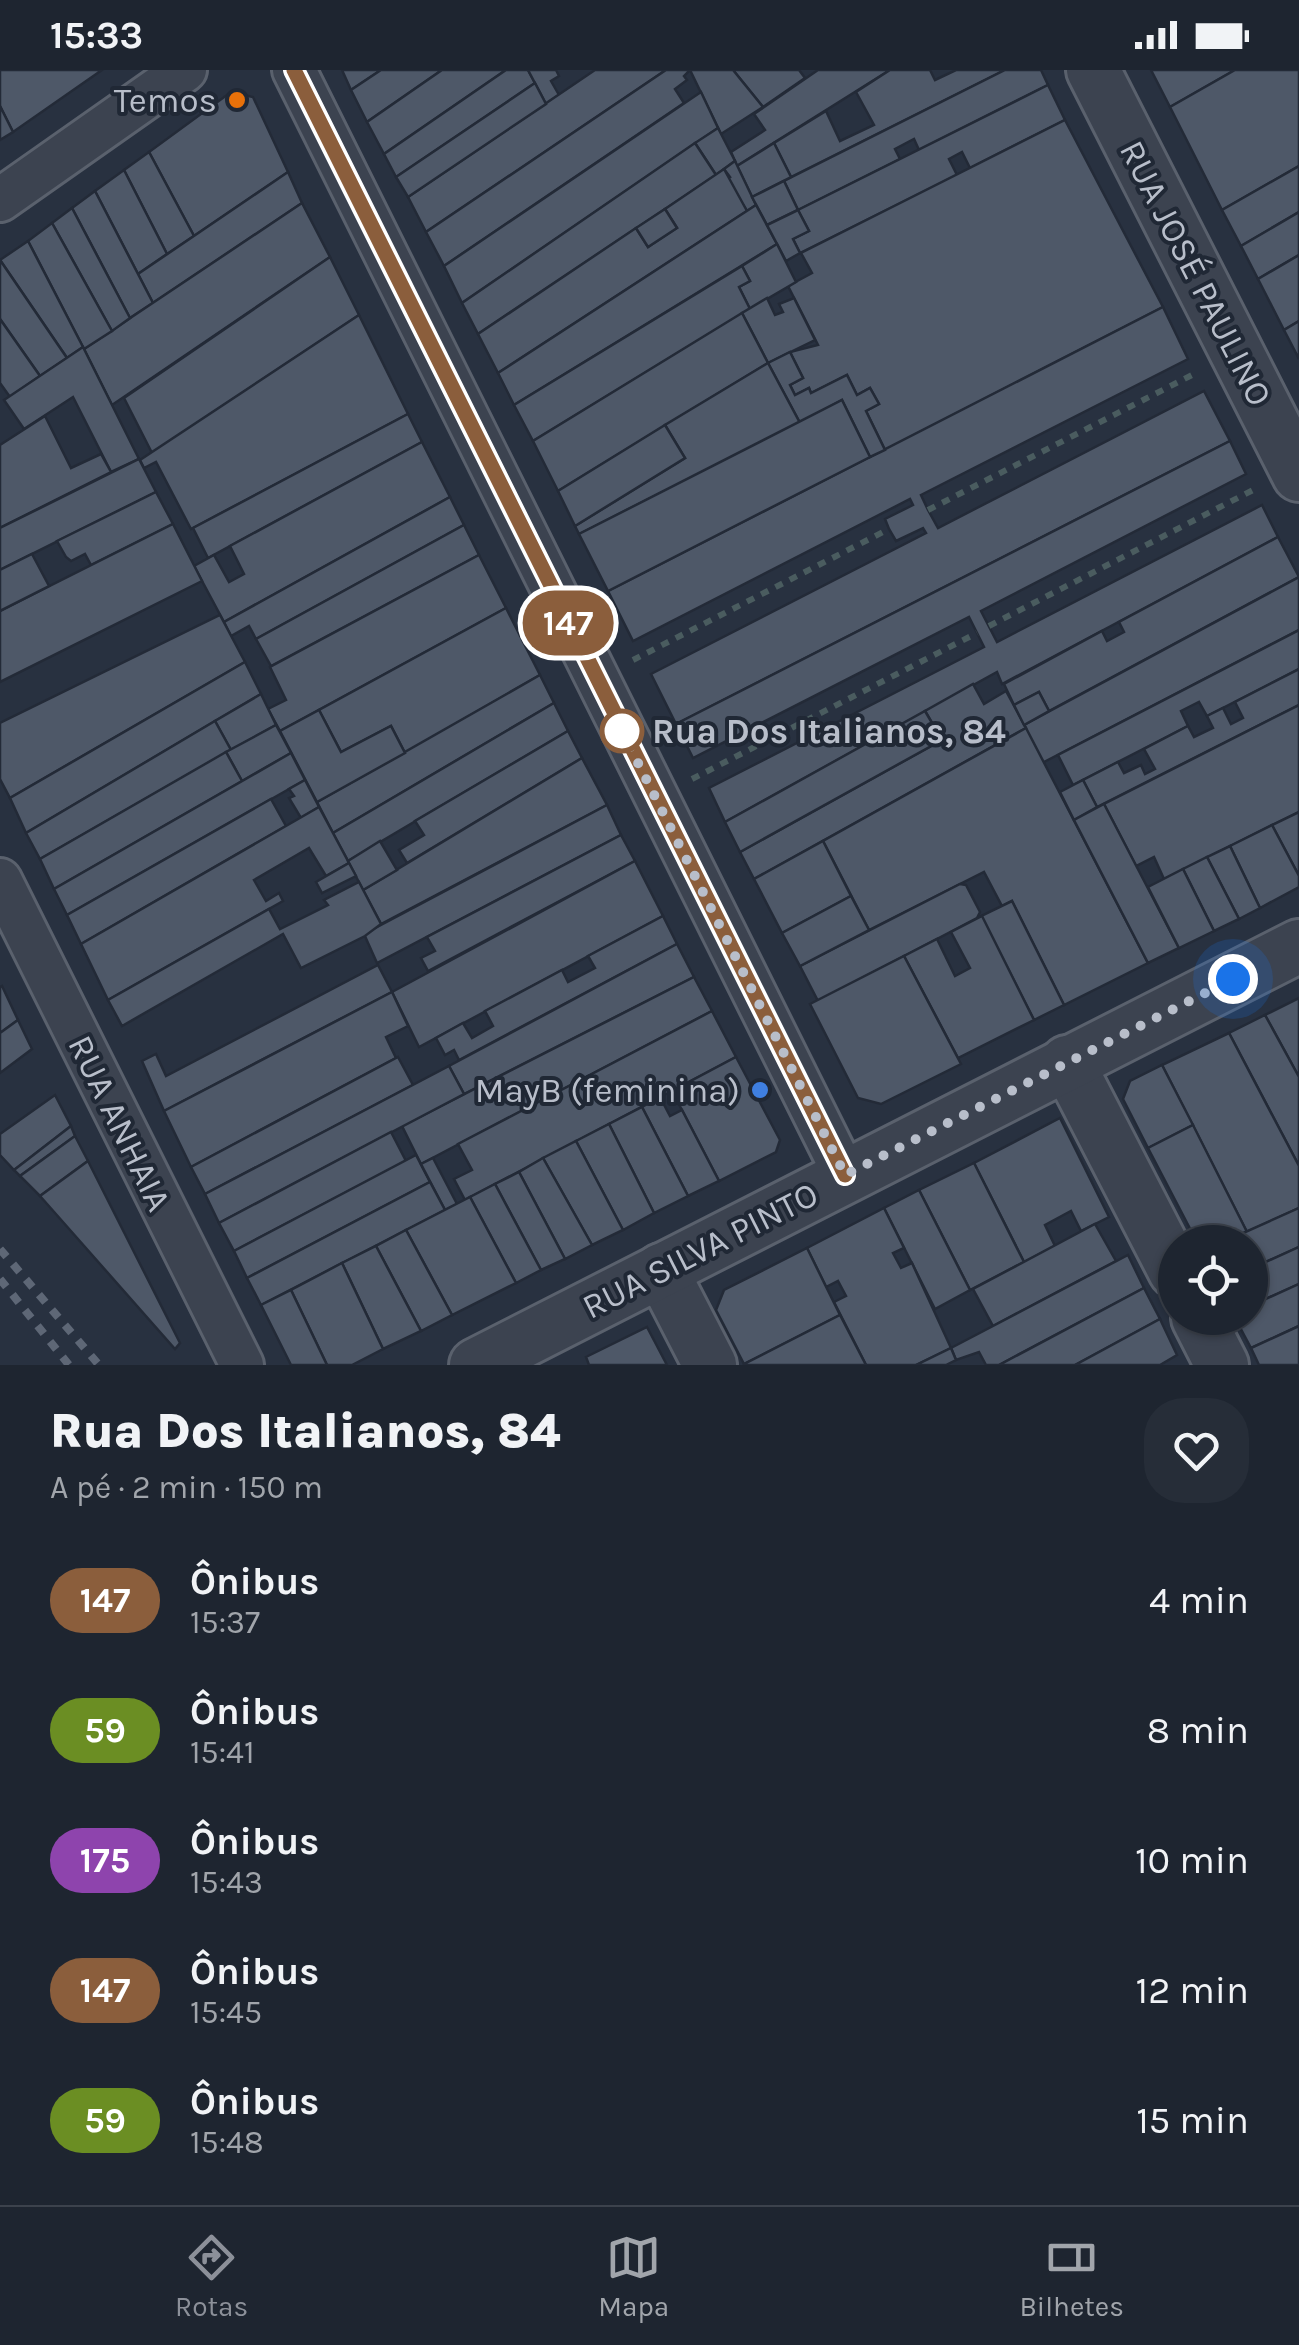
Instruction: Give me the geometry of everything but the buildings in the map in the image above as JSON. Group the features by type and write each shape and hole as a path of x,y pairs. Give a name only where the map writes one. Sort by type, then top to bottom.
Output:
{"street":[{"path":"0,200 185,70"},
{"path":"294,70 845,1175"},
{"name":"RUA JOSÉ PAULINO","path":"1093,70 1297,472"},
{"name":"RUA ANHAIA","path":"0,880 242,1365"},
{"name":"RUA SILVA PINTO","path":"476,1365 1299,946"},
{"path":"1067,1062 1158,1238"},
{"path":"661,1270 710,1365"},
{"path":"1207,1335 1222,1365"}],"path":[{"path":"928,510 1237,352"},
{"path":"989,626 1297,472"},
{"path":"596,679 890,529"},
{"path":"656,798 977,633"}],"railway":[{"path":"0,1249 99,1365"},
{"path":"0,1279 69,1365"}],"bus line":[{"name":"147","path":"294,70 845,1175"}],"place":[{"name":"Temos","path":"237,100"},
{"name":"Rua Dos Italianos, 84","path":"622,731"},
{"name":"MayB (feminina)","path":"760,1090"}],"route":[{"path":"622,731 845,1175 1233,979"}]}
